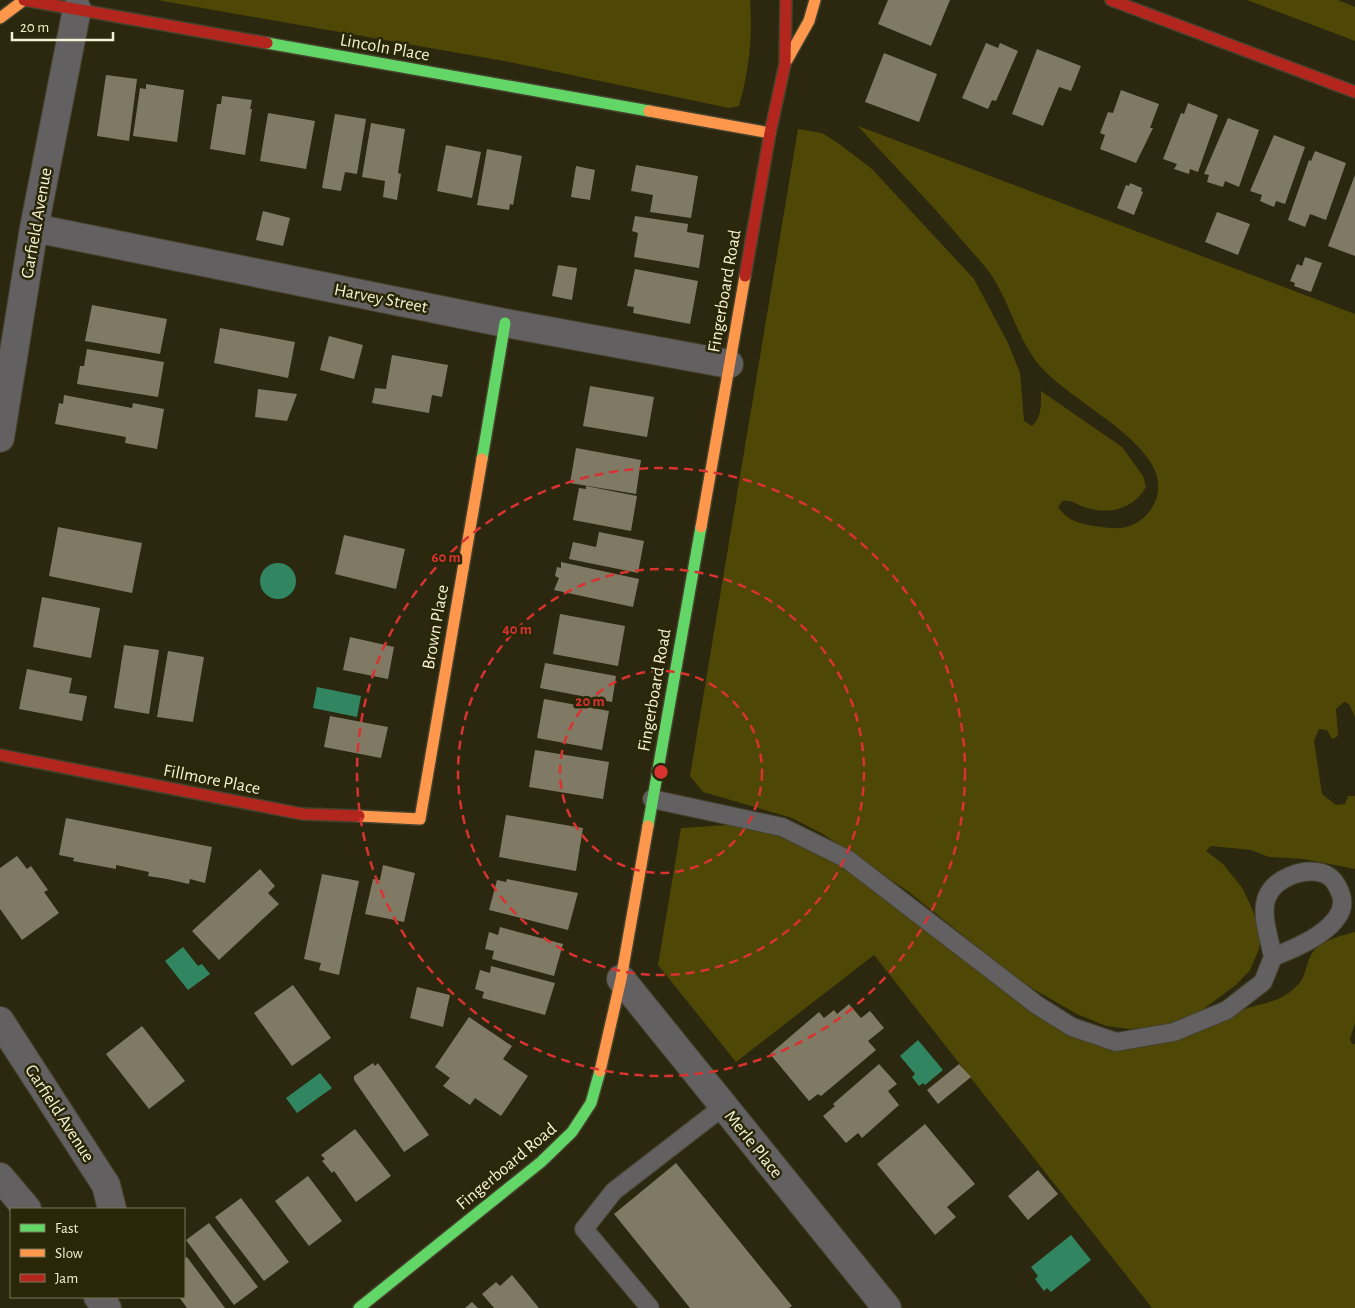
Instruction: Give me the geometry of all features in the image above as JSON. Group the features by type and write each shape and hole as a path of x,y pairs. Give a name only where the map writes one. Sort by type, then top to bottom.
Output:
{"street":[{"name":"Lincoln Place","path":"0,18 24,0 770,133"},
{"name":"Fingerboard Road","path":"359,1308 541,1162 572,1132 591,1103 602,1065 621,979 770,133 785,64 786,0"},
{"name":"Fingerboard Road","path":"785,64 809,21 816,0"},
{"path":"1111,0 1355,92"},
{"name":"Garfield Avenue","path":"0,438 34,228 77,10"},
{"name":"Harvey Street","path":"34,228 505,323 729,364"},
{"name":"Brown Place","path":"420,820 505,323"},
{"name":"Fillmore Place","path":"0,754 302,814 420,820"},
{"name":"Merle Place","path":"621,979 888,1308"},
{"name":"Garfield Avenue","path":"0,1021 106,1185 112,1208"},
{"path":"0,1177 25,1208"}],"lane":[{"path":"652,800 782,827 847,859 1037,1005 1072,1027 1116,1042 1174,1032 1227,1010 1263,982 1273,957 1265,910 1266,898 1274,884 1288,876 1303,873 1322,873 1335,881 1342,896 1340,914 1323,931 1304,945 1273,957"},
{"path":"650,1308 584,1229 614,1191 724,1106"}],"shaded area":[{"path":"157,0 750,0 748,67 739,106 729,108 504,61"},
{"path":"1247,0 1338,0 1355,7 1355,41"},
{"path":"858,126 1355,314 1355,717 1349,704 1344,702 1336,709 1338,736 1332,739 1327,730 1319,729 1314,741 1322,794 1336,805 1345,804 1348,796 1355,796 1355,869 1304,859 1269,857 1251,850 1211,846 1206,851 1223,864 1243,889 1261,933 1259,949 1250,970 1236,985 1202,1010 1176,1021 1156,1027 1130,1029 1106,1026 1077,1014 1021,982 909,892 823,834 792,818 703,792 690,776 798,129 822,133 872,169 974,279 1008,343 1020,373 1024,421 1032,426 1038,419 1041,391 1122,447 1143,476 1146,487 1141,495 1127,506 1119,509 1102,510 1062,501 1058,508 1068,517 1079,523 1121,528 1132,525 1142,519 1149,512 1157,494 1158,483 1156,473 1141,449 1114,425 1067,391 1040,366 1025,344 990,273"},
{"path":"278,563 285,564 291,568 295,574 295,588 291,594 285,598 278,599 271,598 265,594 261,588 260,581 261,574 265,568 271,564"},
{"path":"317,687 361,696 357,717 313,708"},
{"path":"728,825 760,829 785,838 846,869 1061,1029 1086,1040 1109,1046 1131,1048 1152,1046 1194,1032 1246,1008 1278,999 1299,984 1313,951 1323,943 1355,932 1355,1023 1350,1039 1352,1044 1355,1044 1355,1308 1152,1308 874,955 736,1062 658,965 681,828"},
{"path":"183,947 198,966 202,964 210,974 188,990 165,961"},
{"path":"918,1040 943,1070 925,1085 923,1083 919,1086 912,1077 915,1074 900,1056"},
{"path":"320,1073 332,1088 297,1113 286,1098"},
{"path":"1071,1235 1091,1260 1051,1292 1047,1288 1044,1291 1035,1279 1038,1276 1031,1267"}],"building":[{"path":"888,0 950,0 931,46 878,24"},
{"path":"986,43 998,48 1000,43 1018,51 996,101 992,100 988,109 962,98"},
{"path":"1037,49 1081,66 1071,91 1059,87 1043,126 1012,114"},
{"path":"884,53 937,74 919,122 865,102"},
{"path":"106,75 137,79 129,141 97,136"},
{"path":"146,84 184,90 177,142 133,136 140,88 146,89"},
{"path":"1121,90 1159,104 1150,128 1153,128 1136,163 1100,149 1105,135 1100,133 1108,112 1113,113"},
{"path":"222,96 252,100 245,155 210,149 217,104 221,104"},
{"path":"1188,103 1218,115 1198,172 1190,169 1189,174 1174,169 1177,164 1163,159 1181,113 1184,114"},
{"path":"268,113 315,121 306,169 260,161"},
{"path":"335,114 366,119 357,174 345,172 341,191 322,188"},
{"path":"1228,118 1259,130 1239,187 1225,181 1223,187 1207,182 1209,175 1204,174"},
{"path":"371,123 405,129 398,173 401,174 397,200 383,197 385,181 362,177"},
{"path":"1274,135 1305,147 1285,204 1276,201 1274,207 1260,201 1262,195 1250,191"},
{"path":"446,145 481,152 472,198 437,191"},
{"path":"487,149 522,156 513,205 510,204 509,210 477,205"},
{"path":"1315,151 1346,163 1326,220 1310,214 1305,227 1288,220 1309,160 1311,161"},
{"path":"636,165 698,176 691,218 650,212 653,195 631,191"},
{"path":"576,166 595,170 590,200 571,197"},
{"path":"1355,175 1355,256 1328,246"},
{"path":"1130,183 1142,188 1141,191 1143,192 1134,215 1117,208 1126,185 1129,186"},
{"path":"263,211 290,218 283,246 256,240"},
{"path":"1217,212 1250,224 1238,255 1205,242"},
{"path":"635,216 688,224 687,232 704,235 699,268 634,257 638,233 632,231"},
{"path":"1305,257 1322,263 1311,292 1294,286 1295,283 1290,281 1297,264 1302,266"},
{"path":"558,265 577,268 572,300 552,296"},
{"path":"635,269 698,281 690,324 633,313 634,307 627,306"},
{"path":"92,305 167,319 160,354 85,341"},
{"path":"220,328 295,342 288,378 214,363"},
{"path":"329,336 363,345 354,379 320,370"},
{"path":"87,349 164,362 158,397 77,384 80,366 84,366"},
{"path":"392,355 448,365 442,397 432,395 429,413 372,403 375,388 386,389"},
{"path":"590,386 654,397 647,437 583,426"},
{"path":"258,389 297,394 287,421 255,417"},
{"path":"64,395 132,408 133,403 164,409 157,449 125,443 126,437 55,424 59,403 63,404"},
{"path":"576,448 641,460 636,494 570,483"},
{"path":"586,486 637,496 631,531 573,520 579,488 586,489"},
{"path":"58,527 142,543 132,593 49,576"},
{"path":"599,532 644,541 638,573 569,559 573,542 596,547"},
{"path":"344,535 405,549 396,589 335,574"},
{"path":"561,562 639,579 633,607 554,590 559,578 555,576 557,567 561,568"},
{"path":"42,597 100,608 91,658 33,647"},
{"path":"560,614 625,626 618,666 553,654"},
{"path":"350,637 394,647 388,679 343,670"},
{"path":"124,645 159,650 149,714 114,708"},
{"path":"168,651 204,657 193,722 157,717"},
{"path":"545,663 616,676 612,702 540,688"},
{"path":"27,669 72,678 69,693 87,696 82,721 19,709"},
{"path":"544,699 609,711 602,750 537,738"},
{"path":"330,716 388,727 381,758 324,747"},
{"path":"535,750 609,762 603,799 529,787"},
{"path":"506,815 583,828 576,871 499,857"},
{"path":"66,818 212,847 205,883 190,879 189,884 148,876 149,872 116,865 116,869 73,861 74,858 59,855"},
{"path":"17,856 27,869 31,866 48,890 44,892 59,913 22,940 0,909 0,868"},
{"path":"383,865 415,873 404,922 365,914 373,879 380,880"},
{"path":"260,869 275,886 268,893 279,904 219,960 192,931"},
{"path":"322,874 359,881 339,975 319,970 321,963 304,959"},
{"path":"507,879 578,893 568,930 489,910 497,880 506,882"},
{"path":"500,927 563,944 554,976 492,959 494,951 485,949 489,932 498,935"},
{"path":"491,966 555,983 545,1015 482,998 484,992 475,989 480,970 490,973"},
{"path":"293,985 331,1038 292,1066 254,1013"},
{"path":"417,987 450,995 443,1027 410,1018"},
{"path":"849,1004 861,1018 870,1011 884,1028 868,1041 876,1050 821,1096 818,1094 809,1101 770,1054 819,1012 824,1018 834,1010 837,1014"},
{"path":"469,1017 512,1046 503,1059 528,1076 501,1116 475,1098 470,1105 443,1086 450,1078 435,1067"},
{"path":"142,1026 185,1081 149,1109 106,1054"},
{"path":"373,1063 375,1066 378,1063 429,1135 404,1152 354,1080 354,1076"},
{"path":"879,1064 897,1084 888,1091 899,1105 862,1138 858,1133 846,1143 823,1116 835,1106 833,1104"},
{"path":"959,1064 971,1077 938,1104 927,1090"},
{"path":"925,1124 975,1184 947,1207 956,1217 935,1235 877,1164"},
{"path":"355,1129 391,1176 356,1202 334,1171 332,1173 322,1161 325,1159 321,1155"},
{"path":"676,1163 792,1306 789,1308 690,1308 614,1214"},
{"path":"1038,1170 1058,1194 1028,1220 1008,1196"},
{"path":"308,1176 342,1221 309,1246 275,1201"},
{"path":"241,1198 289,1262 264,1281 215,1217"},
{"path":"209,1223 258,1287 234,1305 186,1240"},
{"path":"187,1257 225,1308 187,1308 180,1298 185,1298 185,1258"},
{"path":"512,1275 539,1308 494,1308 482,1294 496,1282 500,1286"},
{"path":"472,1302 478,1308 465,1308"}],"traffic: fast":[{"path":"267,43 649,111"},
{"path":"482,459 505,323"},
{"path":"648,826 701,527"},
{"path":"359,1308 541,1162 572,1132 591,1103 600,1071"}],"traffic: slow":[{"path":"0,18 24,0"},
{"path":"787,60 809,21 815,0"},
{"path":"649,111 770,133"},
{"path":"701,527 745,276"},
{"path":"359,816 420,819 482,459"},
{"path":"600,1071 621,979 648,826"}],"traffic: jam":[{"path":"24,0 267,43"},
{"path":"745,276 770,133 785,64 786,0"},
{"path":"1111,0 1355,92"},
{"path":"0,755 302,814 359,816"}]}
